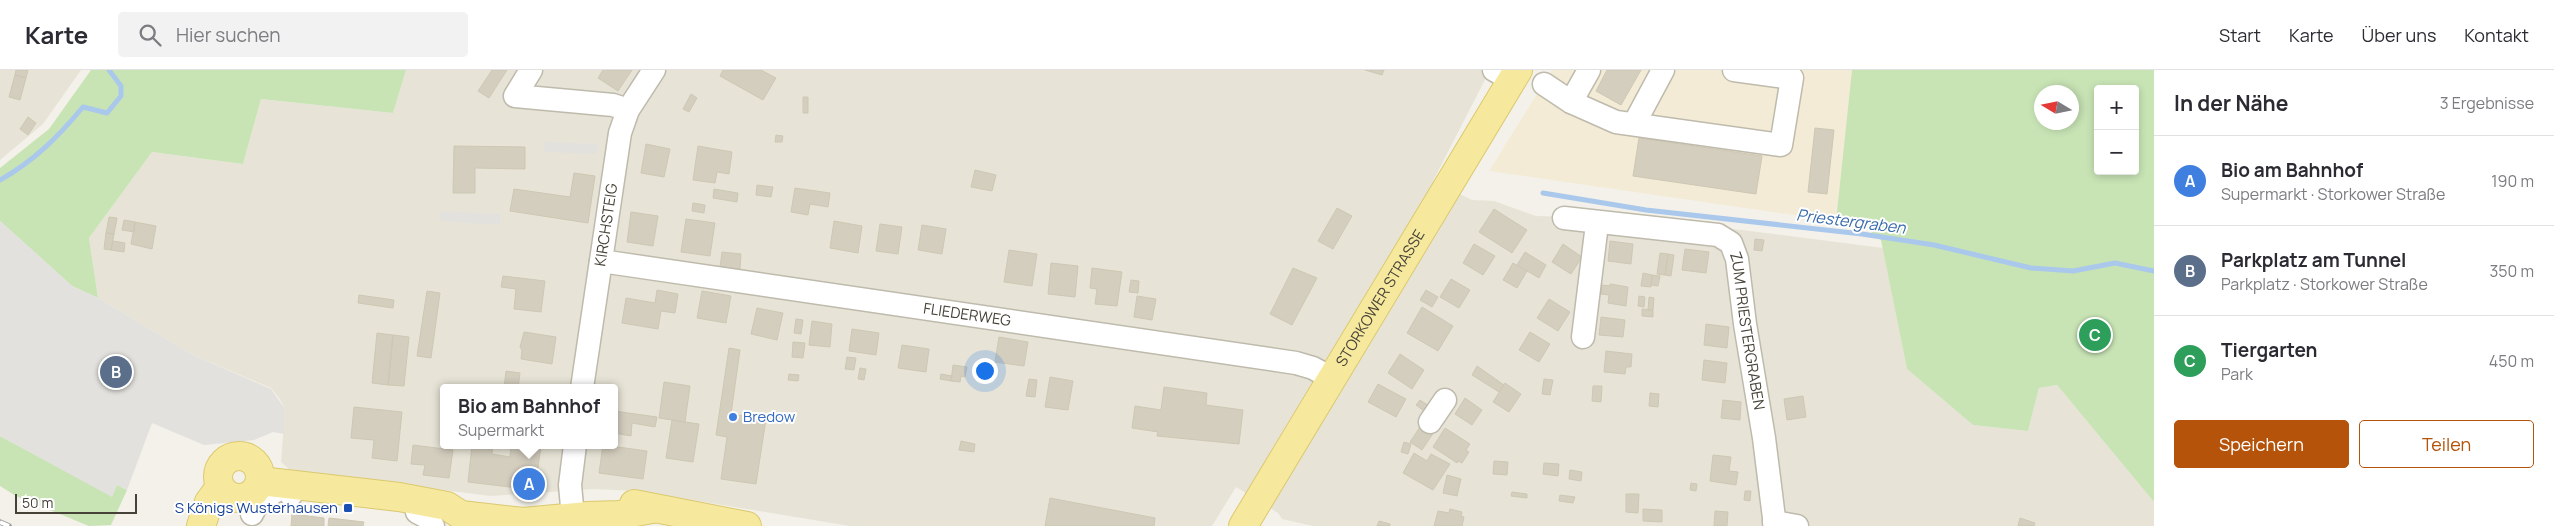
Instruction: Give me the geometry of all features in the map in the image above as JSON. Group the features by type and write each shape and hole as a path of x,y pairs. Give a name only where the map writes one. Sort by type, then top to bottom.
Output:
{"main road":[{"name":"STORKOWER STRASSE","path":"1244,526 1508,73"},
{"path":"266,499 258,468 249,458 236,456 229,458 220,468 218,481 220,487 231,497 266,499 399,497 436,515 463,501 572,509 619,500 747,526"},
{"path":"201,526 209,502 220,487"}],"street":[{"path":"531,70 515,96 613,104 628,110"},
{"name":"KIRCHSTEIG","path":"583,384 620,133 628,110 654,70"},
{"path":"1571,102 1589,70"},
{"path":"1634,124 1663,70"},
{"path":"1544,84 1571,102 1616,122 1782,146 1792,78 1734,70"},
{"name":"ZUM PRIESTERGRABEN","path":"1564,218 1597,224 1665,228 1718,235 1731,243 1737,259 1775,524"},
{"path":"1583,336 1597,224"},
{"name":"FLIEDERWEG","path":"601,261 1296,363 1313,368 1331,378"},
{"path":"1430,422 1445,400"},
{"path":"572,509 570,479 574,449"},
{"path":"1775,524 1797,526"}],"shaded area":[{"path":"0,70 81,70 43,124 0,160"},
{"path":"406,70 1490,70 1433,181 1472,200 1494,201 1536,216 1618,218 1742,230 1883,248 1907,369 1973,425 2028,431 2039,388 2057,385 2154,502 2154,526 1313,526 1282,519 1278,513 1236,487 1212,526 850,526 637,491 594,489 490,496 290,470 281,462 285,409 271,388 193,355 98,298 89,238 152,152 243,164 261,99 393,113"},
{"path":"1552,70 1852,70 1836,221 1489,171"},
{"path":"544,142 598,144 597,154 544,152"},
{"path":"441,211 501,214 499,225 440,221"},
{"path":"0,221 72,286 98,298 193,355 271,389 285,409 284,434 273,432 254,440 204,445 152,423 127,490 117,485 112,497 0,436"}],"green space":[{"path":"91,70 406,70 393,113 261,99 243,164 152,152 89,238 98,298 72,286 0,221 0,168 49,129"},
{"path":"1852,70 2154,70 2154,502 2057,385 2039,388 2028,431 1973,425 1907,369 1881,240 1857,220 1836,221"},
{"path":"0,436 112,496 117,485 127,490 111,525 89,526 16,496 0,486"}],"building":[{"path":"16,70 28,70 26,78 15,75"},
{"path":"492,70 507,70 489,98 478,91"},
{"path":"603,70 632,70 618,91 598,78"},
{"path":"723,70 761,70 776,78 763,100 720,76"},
{"path":"1365,70 1384,70 1382,75"},
{"path":"1607,70 1641,70 1621,105 1596,91"},
{"path":"15,75 26,78 20,100 9,97"},
{"path":"691,94 697,98 689,112 683,109"},
{"path":"803,97 808,97 808,113 803,113"},
{"path":"28,117 36,123 28,135 20,129"},
{"path":"1815,128 1834,130 1827,194 1808,192"},
{"path":"776,135 783,136 782,142 775,142"},
{"path":"1639,138 1762,156 1756,194 1633,176"},
{"path":"646,144 670,149 664,177 641,173"},
{"path":"454,146 525,147 525,169 475,168 475,193 453,193"},
{"path":"698,146 732,152 729,174 717,172 715,183 693,180"},
{"path":"975,170 996,175 992,191 971,187"},
{"path":"574,173 595,176 588,223 510,211 514,189 570,197"},
{"path":"757,185 773,187 771,197 756,195"},
{"path":"795,188 830,193 828,207 810,204 808,215 791,212"},
{"path":"714,189 738,193 737,202 713,198"},
{"path":"693,203 705,205 704,213 692,211"},
{"path":"1337,208 1352,216 1333,249 1318,241"},
{"path":"1494,209 1527,230 1512,253 1479,232"},
{"path":"631,212 658,216 653,246 627,242"},
{"path":"109,217 117,218 114,234 106,233"},
{"path":"686,219 715,223 710,256 681,252"},
{"path":"124,220 135,222 134,232 122,230"},
{"path":"834,221 862,226 858,253 830,248"},
{"path":"135,222 156,226 152,249 131,244"},
{"path":"880,224 902,227 898,254 876,251"},
{"path":"922,225 946,229 942,254 918,250"},
{"path":"106,233 114,234 111,250 104,249"},
{"path":"1755,239 1764,240 1762,251 1754,250"},
{"path":"113,241 125,243 124,252 111,250"},
{"path":"1610,241 1633,244 1631,264 1608,261"},
{"path":"1474,244 1495,256 1483,275 1463,263"},
{"path":"1563,244 1582,257 1571,274 1552,262"},
{"path":"1685,249 1709,252 1706,273 1682,270"},
{"path":"1009,250 1037,254 1032,286 1004,282"},
{"path":"722,252 741,254 740,269 720,267"},
{"path":"1525,252 1546,265 1539,278 1517,265"},
{"path":"1660,253 1668,254 1665,275 1657,274"},
{"path":"1668,254 1674,255 1671,276 1665,275"},
{"path":"1051,263 1078,266 1075,297 1048,294"},
{"path":"1513,263 1527,271 1517,288 1503,280"},
{"path":"1092,268 1122,272 1117,306 1095,304 1097,289 1090,288"},
{"path":"1293,268 1317,278 1292,325 1270,314"},
{"path":"1643,273 1652,275 1651,287 1641,286"},
{"path":"1652,275 1660,276 1658,286 1651,285"},
{"path":"503,276 545,281 541,312 514,309 516,289 501,287"},
{"path":"1451,279 1470,290 1459,308 1440,297"},
{"path":"1131,280 1139,281 1138,293 1129,292"},
{"path":"1610,284 1628,287 1626,306 1608,303 1609,295 1601,294 1602,285 1610,286"},
{"path":"657,290 678,294 675,313 661,311 658,329 622,323 626,298 655,303"},
{"path":"1426,290 1438,297 1432,307 1420,300"},
{"path":"427,291 440,293 431,358 417,356"},
{"path":"702,291 731,296 726,323 697,318"},
{"path":"359,295 394,300 393,308 358,303"},
{"path":"1137,296 1156,299 1152,320 1134,317"},
{"path":"1639,296 1645,297 1644,307 1638,306"},
{"path":"1649,297 1654,298 1653,310 1648,310"},
{"path":"1549,299 1570,312 1558,331 1537,318"},
{"path":"1422,307 1453,326 1438,351 1407,333"},
{"path":"757,308 783,313 777,340 751,334"},
{"path":"1642,309 1653,310 1653,317 1642,316"},
{"path":"1601,317 1625,320 1623,337 1599,335"},
{"path":"796,319 803,320 801,334 794,333"},
{"path":"812,321 832,324 830,347 809,345"},
{"path":"1706,324 1729,327 1727,348 1704,345"},
{"path":"852,329 879,333 876,355 849,351"},
{"path":"524,332 556,337 552,364 521,359 522,350 520,347"},
{"path":"1530,332 1550,344 1539,362 1519,350"},
{"path":"377,333 393,335 388,385 372,383"},
{"path":"393,335 409,337 404,386 388,385"},
{"path":"999,337 1028,342 1024,366 995,362"},
{"path":"793,342 805,343 803,358 792,357"},
{"path":"902,345 929,349 926,372 898,368"},
{"name":"Bredow","path":"729,348 740,350 731,414 766,419 756,484 721,479 727,437 716,435"},
{"path":"1606,351 1632,354 1631,367 1626,367 1625,374 1604,372"},
{"path":"1400,354 1424,370 1412,389 1388,373"},
{"path":"847,357 856,358 854,370 845,369"},
{"path":"1704,360 1727,363 1725,383 1702,380"},
{"path":"953,365 967,367 965,377 961,376 960,382 951,381"},
{"path":"1477,366 1504,385 1499,392 1472,375"},
{"path":"860,368 866,369 864,380 858,379"},
{"path":"506,371 520,373 519,384 504,384"},
{"path":"789,374 799,375 798,381 788,380"},
{"path":"941,374 952,376 951,381 940,379"},
{"path":"1050,377 1073,381 1068,410 1045,407"},
{"path":"1029,379 1037,380 1035,397 1026,396"},
{"path":"1544,379 1553,380 1550,395 1542,394"},
{"path":"664,382 690,386 685,422 659,418"},
{"path":"1505,383 1521,394 1509,412 1493,402"},
{"path":"1378,384 1406,399 1396,417 1368,402"},
{"path":"1593,386 1602,386 1601,402 1592,401"},
{"path":"1164,387 1207,393 1206,405 1243,410 1239,444 1157,436 1158,432 1132,428 1135,406 1161,410"},
{"path":"1650,393 1659,394 1658,407 1649,406"},
{"path":"1803,396 1806,417 1787,420 1784,399"},
{"path":"1465,398 1482,410 1472,425 1455,414"},
{"path":"1420,400 1432,408 1428,414 1416,405"},
{"path":"1723,400 1741,402 1740,420 1721,418"},
{"path":"354,407 402,412 397,461 372,458 374,440 351,438"},
{"path":"618,412 657,417 655,427 632,423 631,436 618,434"},
{"path":"672,420 699,424 693,462 666,458"},
{"path":"1422,424 1434,432 1422,450 1410,442"},
{"path":"1445,428 1470,444 1466,450 1469,452 1462,463 1458,461 1457,463 1433,447"},
{"path":"961,441 975,444 974,452 959,450"},
{"path":"1404,442 1411,444 1408,454 1401,452"},
{"path":"413,445 453,450 449,478 423,475 425,465 411,464"},
{"path":"618,447 647,451 643,479 599,473 602,449 618,449"},
{"path":"472,449 493,449 492,454 510,457 511,449 540,449 535,490 468,482"},
{"path":"1414,453 1427,461 1431,454 1450,464 1433,490 1403,473"},
{"path":"1713,455 1731,457 1729,471 1738,472 1736,485 1710,481"},
{"path":"1494,461 1508,462 1507,475 1493,474"},
{"path":"1544,463 1559,464 1558,476 1543,474"},
{"path":"1570,470 1582,472 1581,481 1569,479"},
{"path":"1447,475 1461,479 1457,496 1443,493"},
{"path":"1691,483 1697,484 1696,491 1690,490"},
{"path":"1745,491 1751,491 1750,501 1744,500"},
{"path":"1512,492 1527,494 1527,498 1511,496"},
{"path":"1626,494 1639,494 1638,513 1626,512"},
{"path":"1560,495 1575,497 1573,503 1559,501"},
{"path":"1050,498 1155,518 1154,526 1045,526"},
{"path":"1450,509 1462,512 1461,516 1464,517 1462,526 1434,526 1438,511 1449,513"},
{"path":"1643,509 1662,510 1662,522 1643,521"},
{"path":"1715,511 1728,512 1727,526 1714,526"},
{"path":"292,514 324,518 324,526 291,526"},
{"path":"329,518 364,522 363,526 328,526"},
{"path":"2020,518 2035,523 2034,526 2018,526"},
{"path":"1379,521 1390,524 1390,526 1377,526"}],"waterway":[{"path":"0,180 24,165 45,148 83,107 107,113 121,96 121,86 109,70"},
{"name":"Priestergraben","path":"1543,193 1646,210 1862,234 1934,245 2031,268 2073,271 2115,263 2154,271"}],"railway":[{"path":"0,522 9,526"}],"place":[{"name":"Tiergarten","path":"2095,335"},
{"name":"Parkplatz am Tunnel","path":"116,372"},
{"name":"Bredow","path":"733,417"},
{"name":"Bio am Bahnhof","path":"529,484"},
{"name":"S Königs Wusterhausen","path":"348,508"}]}
